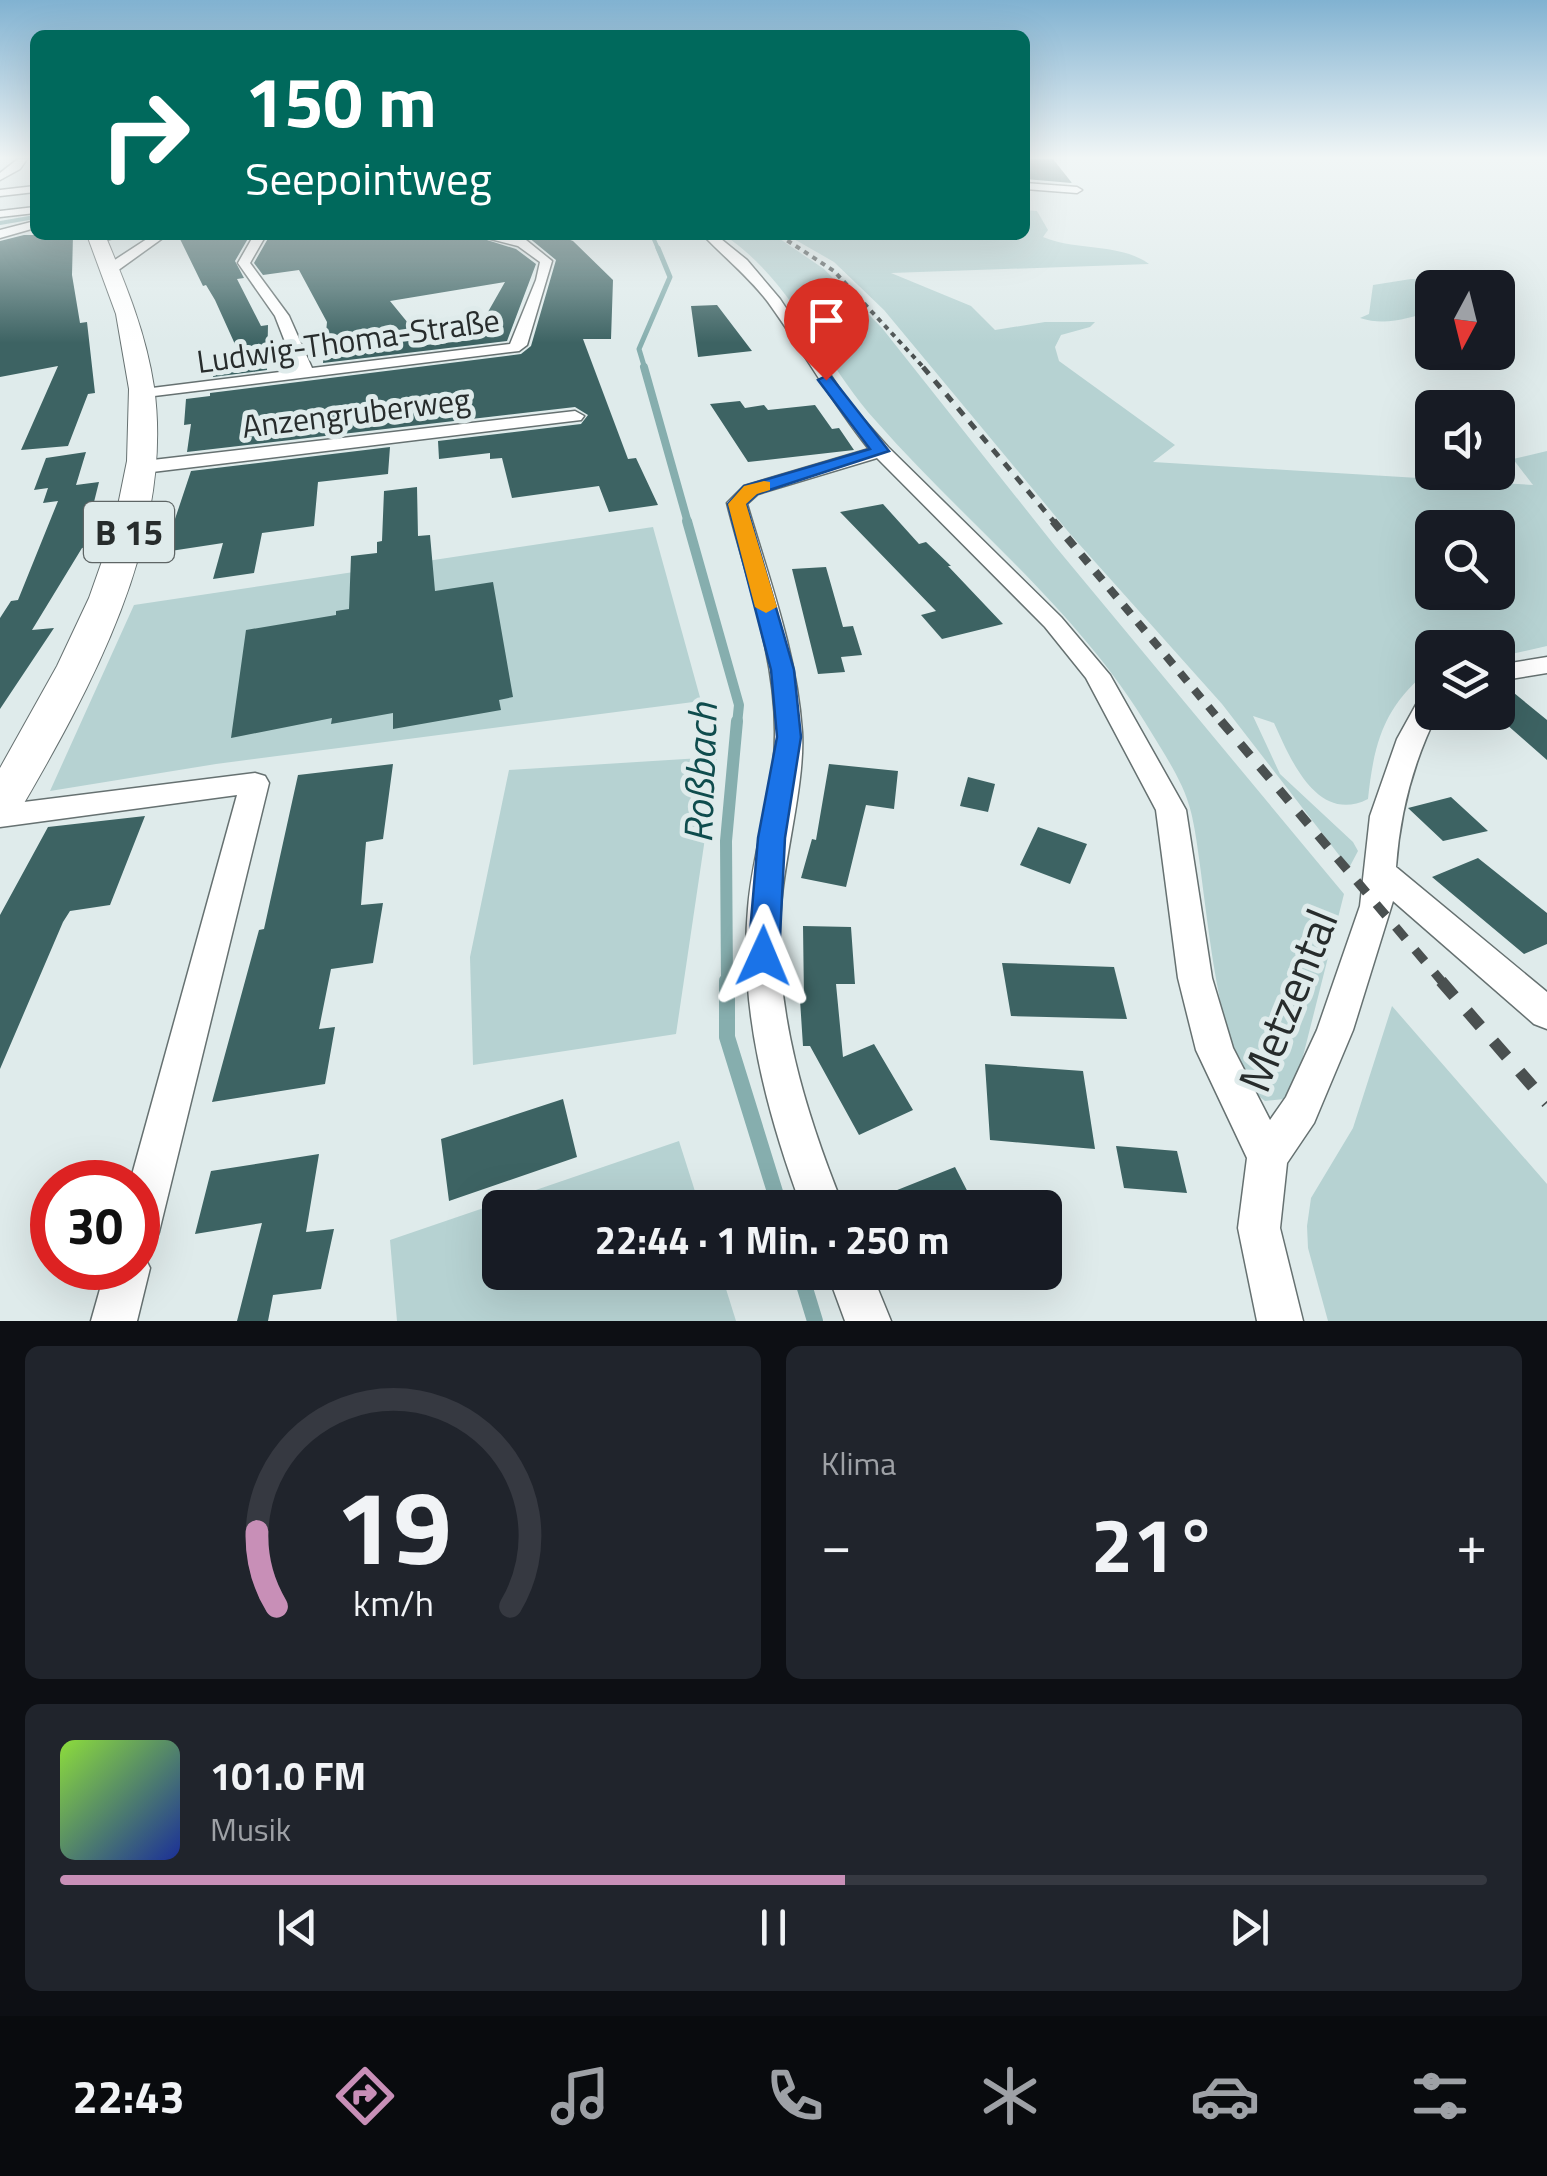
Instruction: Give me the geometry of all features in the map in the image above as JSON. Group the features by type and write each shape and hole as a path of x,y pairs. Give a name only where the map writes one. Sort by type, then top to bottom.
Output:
{"main road":[{"name":"B 15","path":"0,806 107,600 135,511 144,467 144,394 125,303 105,240"}],"street":[{"path":"0,234 30,225"},
{"path":"112,268 154,240"},
{"path":"257,240 244,263 282,316 306,374"},
{"name":"Ludwig-Thoma-Straße","path":"144,394 490,353 518,345 543,280 546,261 522,243 507,240"},
{"path":"715,240 749,271 775,302 843,406 880,451 1053,622 1097,676 1138,744 1171,810 1195,978 1215,1050 1266,1157 1259,1228 1280,1321"},
{"name":"Anzengruberweg","path":"144,467 575,416"},
{"path":"816,1190 802,1154 766,1005 764,909 789,737 782,670 737,504 751,490 880,451"},
{"path":"1515,671 1547,666"},
{"name":"Metzental","path":"1266,1157 1300,1110 1335,1030 1376,906 1385,816 1416,730"},
{"path":"0,816 256,784 157,1160"},
{"path":"1380,872 1547,1014"},
{"path":"114,1321 122,1290"},
{"path":"856,1290 868,1321"}],"shaded area":[{"path":"1030,221 1043,221 1048,230 1043,237 1125,253 1149,264 891,273 971,306 995,330 1045,322 1095,322 1061,335 1055,347 1059,361 1175,445 1153,462 1415,478 1415,490 1515,490 1515,484 1533,485 1515,459 1547,451 1547,646 1515,653 1515,630 1415,630 1415,683 1393,710 1378,742 1368,799 1350,805 1320,796 1297,769 1274,723 1253,716 1280,774 1353,842 1358,851 1349,868 1222,704 1071,535 884,310 834,262 796,240 1030,240"},
{"path":"731,240 781,240 824,269 882,328 1055,546 1344,894 1296,1084 1284,1099 1265,1101 1247,1081 1233,1049 1214,967 1191,812 1179,781 1151,732 1091,647 1057,608 876,421 788,298 748,253"},
{"path":"1415,279 1415,316 1387,321 1360,318 1369,314 1373,285"},
{"path":"653,527 701,701 216,764 50,791 134,605"},
{"path":"717,757 676,1034 473,1065 470,957 509,770"},
{"path":"1392,1006 1547,1184 1547,1321 1328,1321 1308,1248 1311,1198 1353,1128"},
{"path":"679,1141 695,1190 536,1190"},
{"path":"482,1208 482,1290 726,1290 736,1321 397,1321 390,1240"}],"building":[{"path":"24,235 30,235 30,240 73,240 72,275 80,323 87,322 95,393 88,394 68,446 21,450 58,366 0,377 0,241"},
{"path":"180,240 247,240 235,261 244,278 237,279 261,326 268,325 267,370 213,377 214,365 243,362 215,300 203,286"},
{"path":"267,240 487,240 516,249 536,264 507,341 323,363 327,322 299,270 263,275 254,263","holes":["505,282 472,340 426,345 390,301"]},
{"path":"532,240 573,241 613,280 611,339 583,339 628,459 636,458 658,505 609,512 599,486 512,498 502,458 490,459 490,453 439,459 438,441 581,424 588,415 575,407 187,452 191,424 184,425 186,399 521,354 531,346 556,260"},
{"path":"717,305 752,351 698,357 691,306"},
{"path":"740,401 745,408 764,405 768,410 815,405 832,429 839,428 854,450 748,462 710,404"},
{"path":"390,447 388,474 318,482 314,526 262,533 254,573 213,579 223,543 164,552 191,471"},
{"path":"86,452 76,485 99,482 92,510 100,508 87,547 82,548 32,630 54,628 0,709 0,618 11,601 18,600 58,501 43,503 48,488 34,490 46,458"},
{"path":"417,487 418,536 430,535 435,591 493,582 513,697 499,700 501,710 393,729 393,713 331,724 332,718 231,738 246,630 336,615 336,611 349,609 351,556 377,553 377,542 382,541 384,491"},
{"path":"883,504 919,544 926,542 951,566 1003,624 942,639 921,615 936,611 840,512"},
{"path":"826,567 843,627 853,626 862,655 841,657 845,672 818,674 792,569"},
{"path":"1515,694 1547,720 1547,760 1513,730"},
{"path":"393,764 383,839 366,842 361,905 383,903 373,963 331,969 319,1029 335,1027 325,1084 212,1102 259,930 264,929 298,775"},
{"path":"829,764 898,771 894,809 866,805 846,887 801,878 812,839 816,840"},
{"path":"968,777 995,784 988,812 960,806"},
{"path":"1451,797 1488,831 1443,841 1408,808"},
{"path":"145,816 110,905 70,911 63,922 0,1069 0,915 48,827"},
{"path":"1038,827 1087,844 1070,884 1020,865"},
{"path":"1478,858 1547,913 1547,944 1524,954 1432,877"},
{"path":"803,926 851,927 855,984 836,984 843,1057 874,1044 913,1110 859,1135 810,1046 803,1046"},
{"path":"1002,963 1114,967 1127,1019 1011,1016"},
{"path":"985,1064 1083,1071 1095,1149 990,1140"},
{"path":"563,1099 577,1157 449,1201 441,1139"},
{"path":"1116,1146 1177,1151 1187,1193 1124,1188"},
{"path":"319,1154 306,1232 334,1229 321,1289 273,1295 268,1321 237,1321 262,1223 195,1234 211,1171"},
{"path":"955,1167 967,1190 897,1190"}],"waterway":[{"path":"0,223 14,221"},
{"name":"Roßbach","path":"654,240 659,251"},
{"name":"Roßbach","path":"645,369 639,349 670,277 658,248"},
{"name":"Roßbach","path":"644,367 688,523"},
{"name":"Roßbach","path":"687,521 739,705 737,724"},
{"name":"Roßbach","path":"727,984 726,841 737,721"},
{"name":"Roßbach","path":"727,984 727,1037 774,1190"},
{"name":"Roßbach","path":"806,1290 815,1321"}],"railway":[{"path":"787,240 834,271 925,369"},
{"path":"923,367 1055,523"},
{"path":"1053,521 1223,724"},
{"path":"1221,721 1444,984"},
{"path":"1441,981 1547,1103"}],"slow traffic":[{"path":"764,486 751,490 737,504 766,607"}],"route":[{"path":"763,956 772,838 789,737 782,670 737,504 751,490 880,451 826,380"}]}
